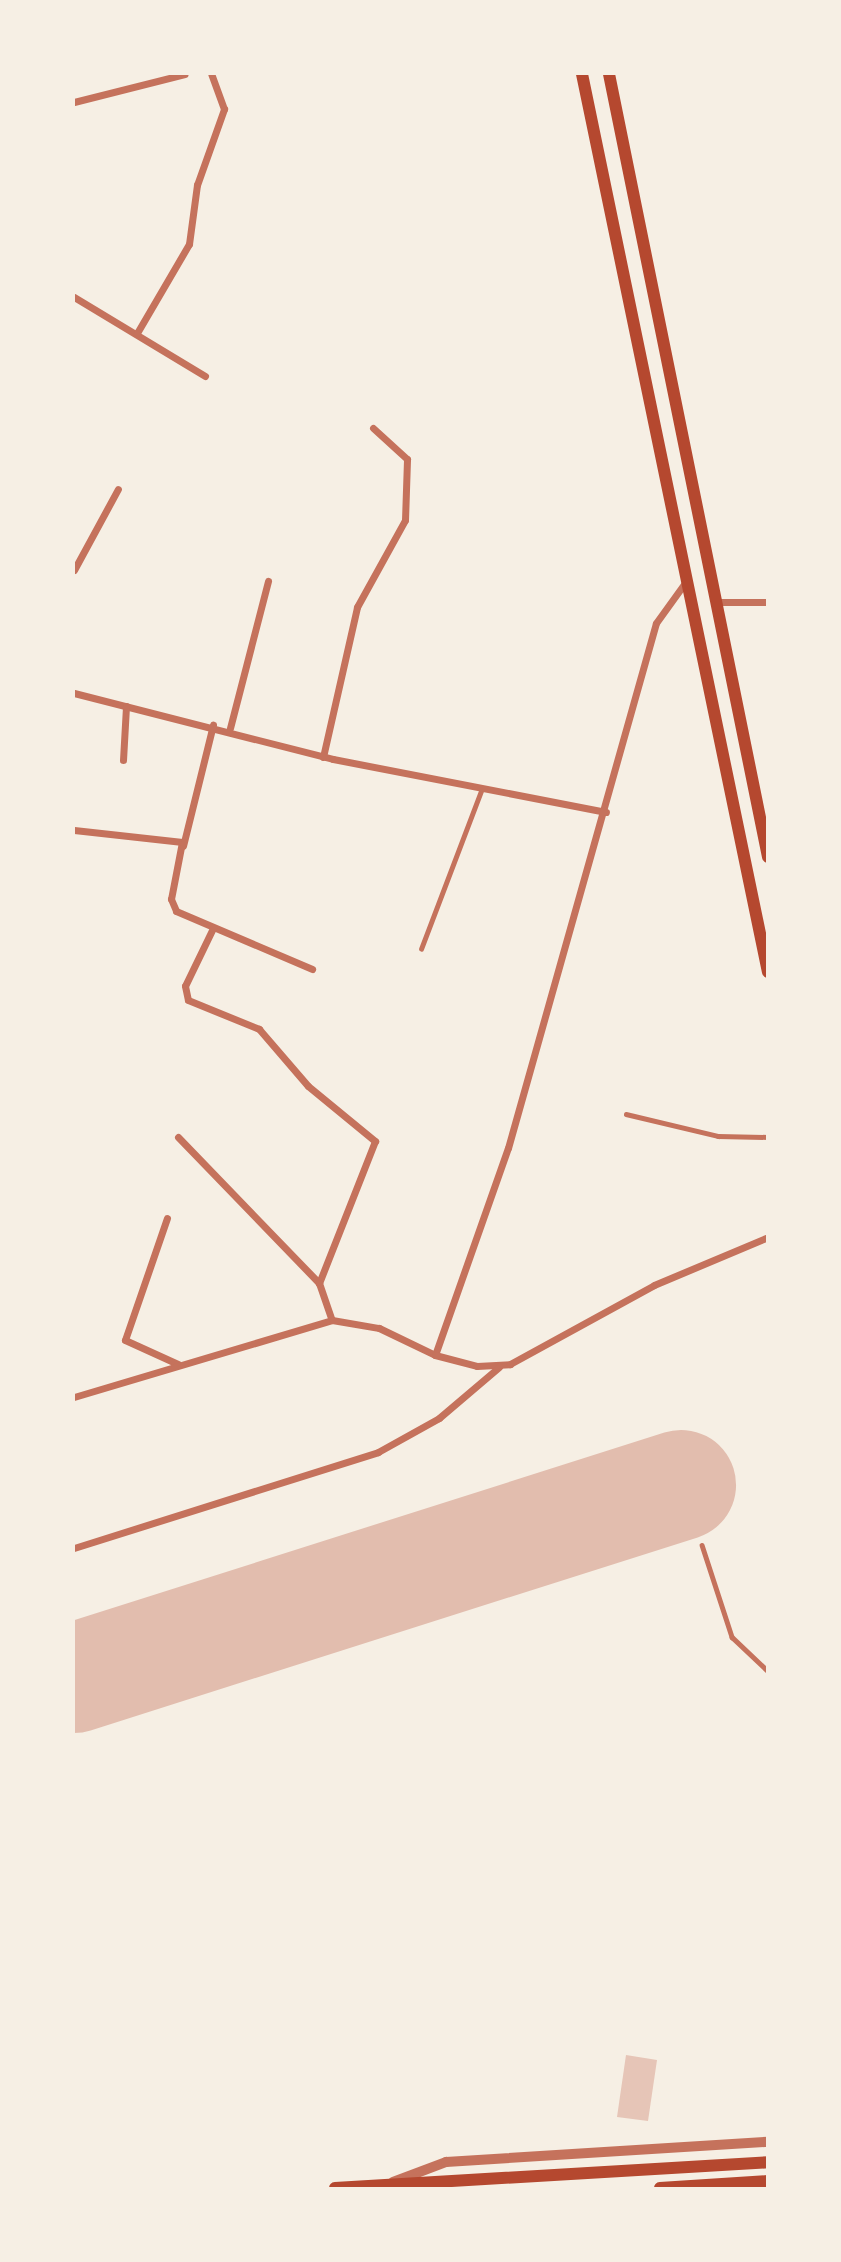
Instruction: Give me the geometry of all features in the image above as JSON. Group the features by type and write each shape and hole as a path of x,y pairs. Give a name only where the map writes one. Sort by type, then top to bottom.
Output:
{"main road":[{"path":"582,74 768,972"},
{"path":"609,74 768,857"},
{"path":"335,2189 768,2162"},
{"path":"660,2189 768,2181"}],"street":[{"path":"74,102 185,74"},
{"path":"137,333 189,243 197,186 224,108 211,74"},
{"path":"74,297 205,376"},
{"path":"323,757 357,607 405,520 407,459 373,428"},
{"path":"74,570 118,489"},
{"path":"435,1356 508,1148 606,812 656,624 687,579"},
{"path":"230,729 268,581"},
{"path":"717,603 768,602"},
{"path":"74,693 230,729 323,757 481,791 606,812"},
{"path":"123,760 126,706"},
{"path":"213,725 182,848 172,906 213,928 313,969"},
{"path":"74,830 174,838 182,848"},
{"path":"213,928 185,986 188,1000 259,1029 308,1086 375,1141 319,1283"},
{"path":"178,1137 319,1283 332,1320"},
{"path":"167,1218 125,1340 180,1365"},
{"path":"74,1548 378,1452 439,1418 499,1366 654,1285 768,1237"},
{"path":"74,1397 332,1320 379,1328 435,1356 499,1366"},
{"path":"386,2185 446,2162 768,2142"}],"lane":[{"path":"421,948 481,791"},
{"path":"626,1114 718,1136 768,1137"},
{"path":"702,1545 732,1637 768,1671"}],"building":[{"path":"626,2055 657,2060 648,2121 617,2117"}],"runway":[{"path":"74,1678 681,1485"}]}
